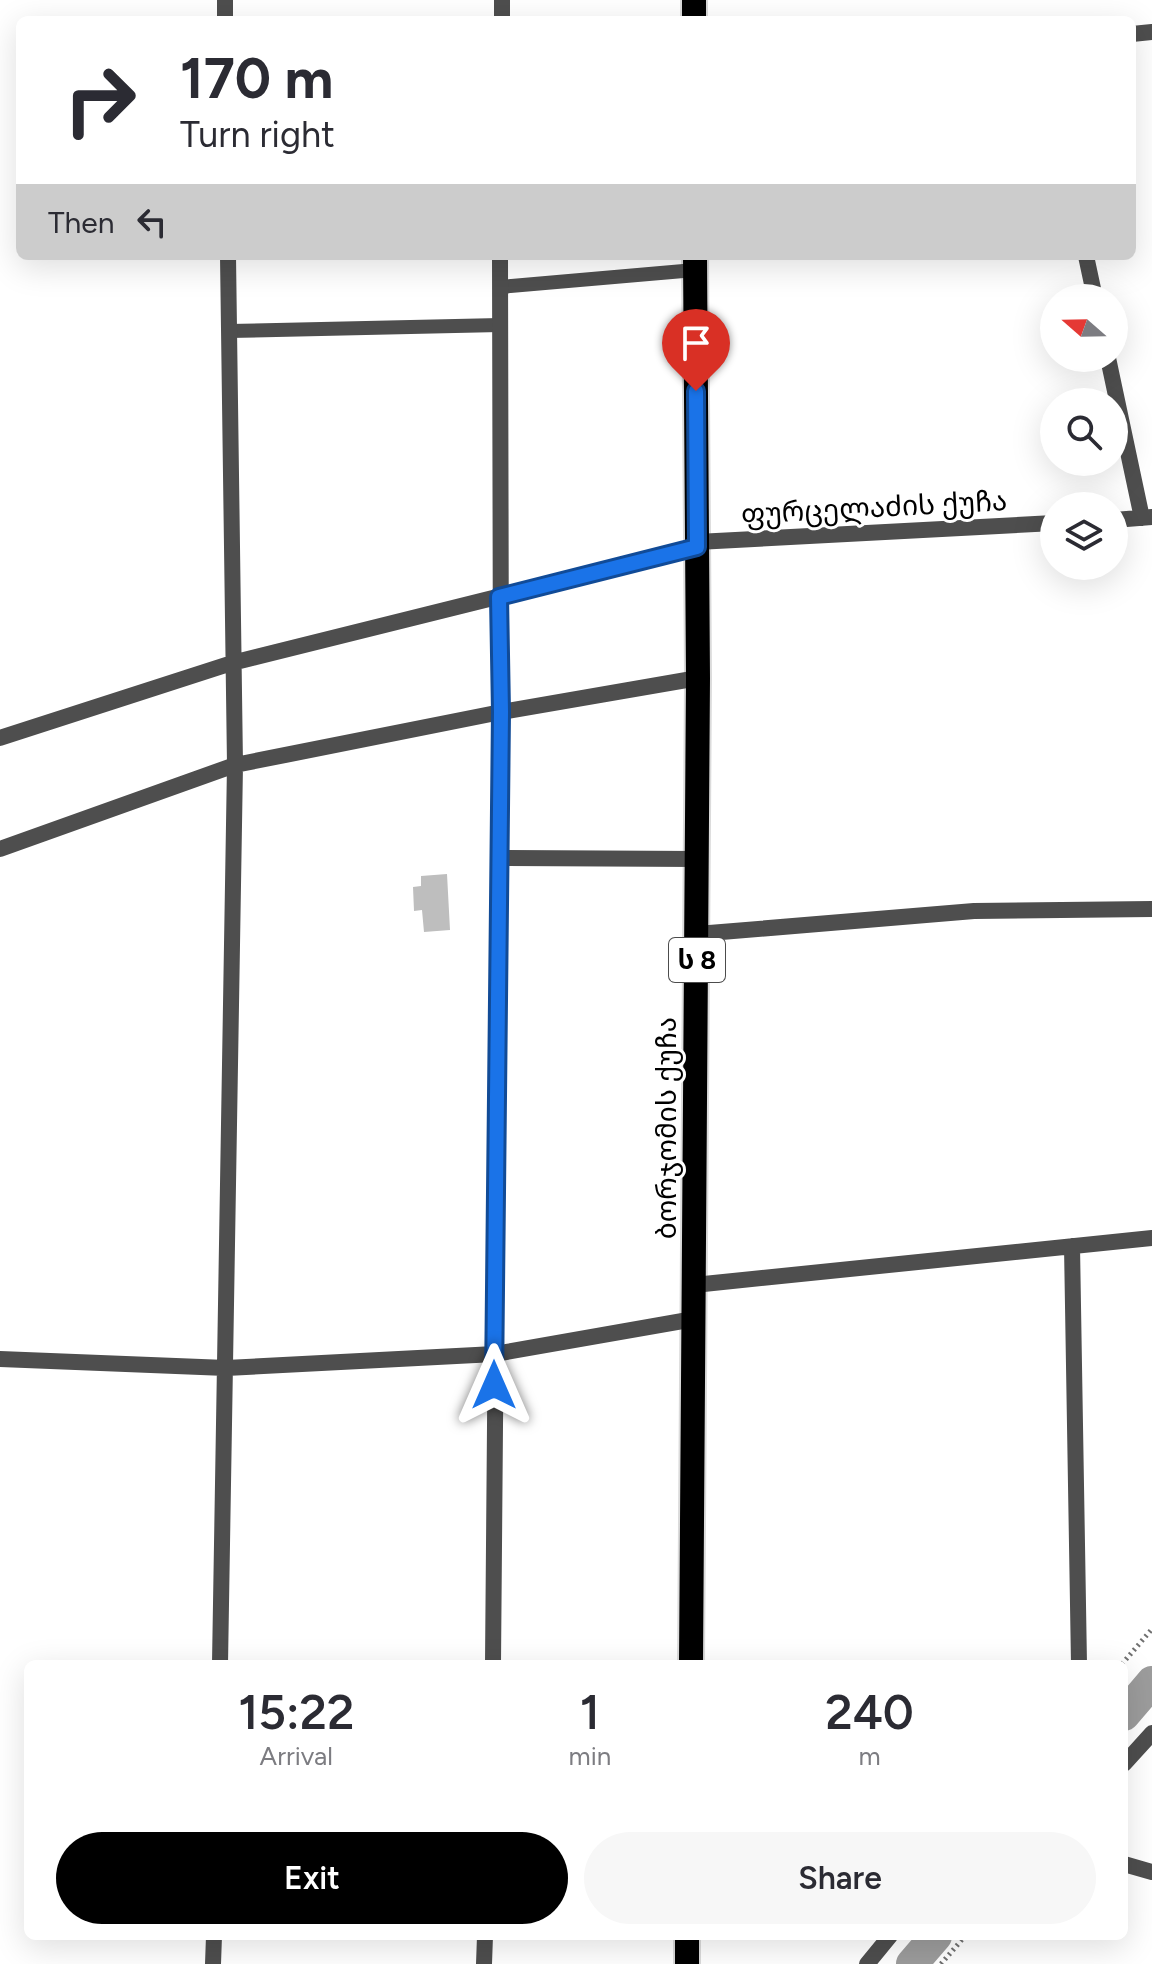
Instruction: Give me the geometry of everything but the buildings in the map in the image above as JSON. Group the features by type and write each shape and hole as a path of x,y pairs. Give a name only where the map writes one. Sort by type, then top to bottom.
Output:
{"highway":[{"name":"ბორჯომის ქუჩა","path":"691,1660 698,678 695,263"},
{"path":"687,1940 687,1964"}],"street":[{"path":"220,1660 235,765 228,260"},
{"path":"493,1660 501,712 500,260"},
{"path":"1087,260 1092,284"},
{"path":"1111,372 1147,518"},
{"name":"ფურცელაძის ქუჩა","path":"0,738 232,663 697,545 1040,524"},
{"path":"0,849 235,765 501,712 698,678"},
{"path":"499,858 697,859"},
{"path":"697,934 974,911 1152,909"},
{"path":"694,1285 1152,1238"},
{"path":"1072,1246 1079,1660"},
{"path":"0,1359 226,1368 495,1354 694,1319"},
{"path":"1128,1760 1152,1733"},
{"path":"1128,1865 1152,1872"},
{"path":"213,1964 214,1940"},
{"path":"484,1964 485,1940"},
{"path":"867,1964 887,1940"}],"lane":[{"path":"500,287 695,263"},
{"path":"229,331 500,325"}],"path":[{"path":"1125,1660 1152,1629"},
{"path":"941,1964 962,1940"}],"waterway":[{"path":"1128,1710 1152,1682"},
{"path":"912,1964 933,1940"}],"route":[{"path":"494,1385 501,712 499,597 697,547 696,391"}]}
